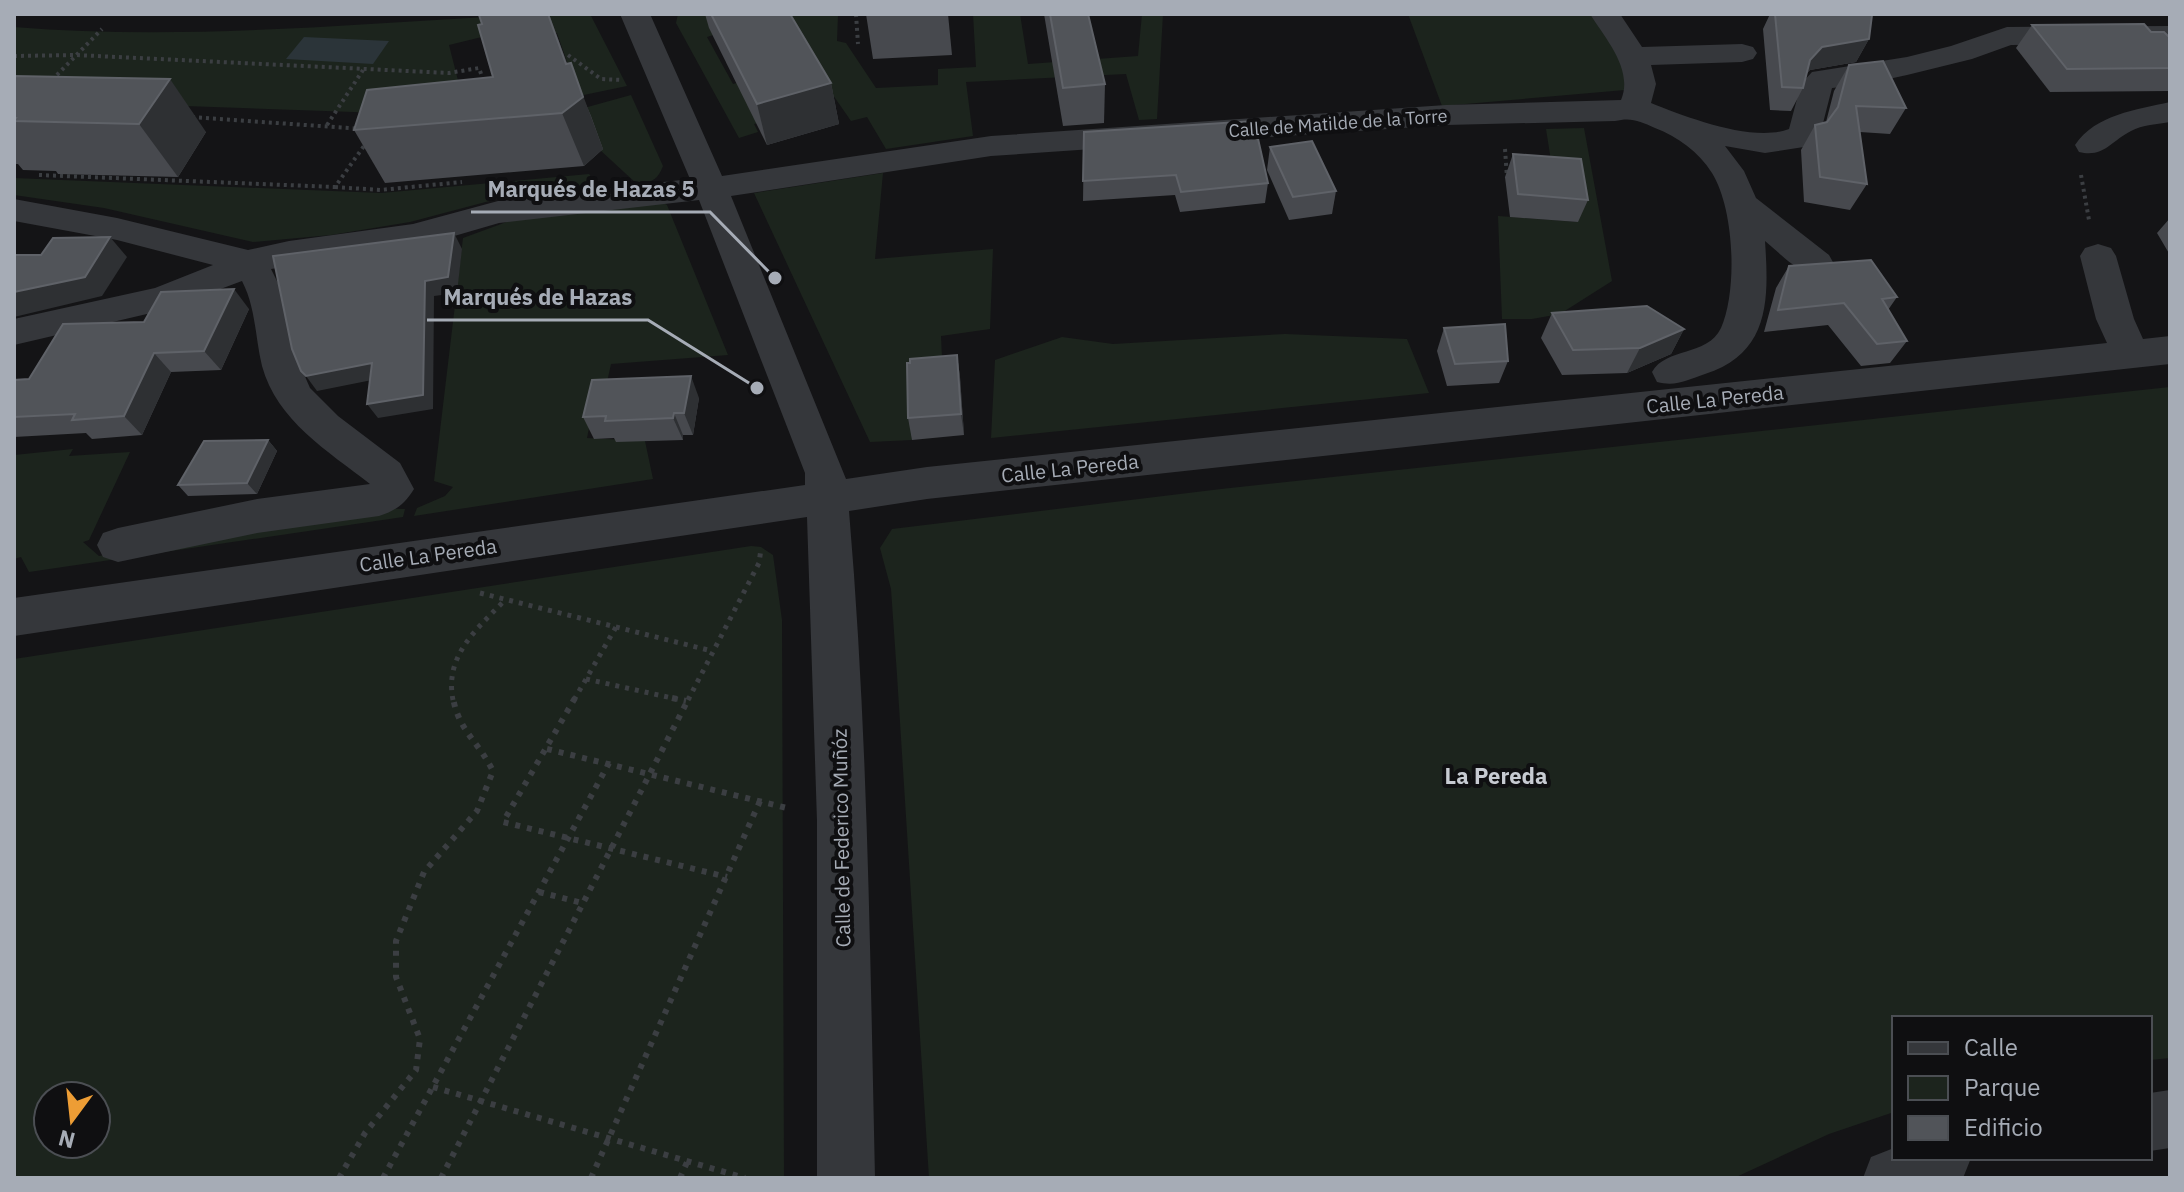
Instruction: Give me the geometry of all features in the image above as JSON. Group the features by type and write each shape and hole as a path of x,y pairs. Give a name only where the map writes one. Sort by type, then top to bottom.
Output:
{"street":[{"name":"Calle de Federico Muñóz","path":"635,14 711,188 825,473 834,593 842,821 846,1178"},
{"path":"1605,14 1631,57 1641,86 1640,99 1633,107"},
{"name":"Calle de Matilde de la Torre","path":"248,262 289,253 413,236 498,212 711,188 991,146 1446,115 1615,111 1633,107 1687,129 1765,143 1798,139 1809,123 1811,102 1817,84 1823,79 1861,76 1907,66 1961,53 2007,36 2170,35"},
{"path":"1631,57 1742,53"},
{"path":"2091,145 2121,123 2170,112"},
{"name":"Calle de Matilde de la Torre","path":"1671,372 1724,351 1745,319 1748,251 1742,204 1719,159 1687,129"},
{"name":"Calle de Matilde de la Torre","path":"1742,204 1816,264"},
{"path":"14,210 117,229 248,262 272,302 281,368 303,407 386,474 393,489 379,500 257,516 118,545"},
{"name":"Calle La Pereda","path":"2098,256 2115,319 2151,352"},
{"path":"14,332 186,291 221,278 248,262"},
{"name":"Calle La Pereda","path":"14,617 940,481 2151,352"},
{"path":"1892,1178 1937,1160"}],"path":[{"path":"856,14 858,44"},
{"path":"49,83 102,29"},
{"path":"14,56 76,55 449,73 479,68 488,95"},
{"path":"568,55 601,79 613,82 624,80"},
{"path":"327,125 363,70"},
{"path":"30,175 335,187 374,131 327,125 179,117"},
{"path":"1505,143 1507,182"},
{"path":"2091,145 2081,168 2083,192 2098,256"},
{"path":"441,1178 759,563 761,547 740,509"},
{"path":"469,590 712,651"},
{"path":"339,1178 365,1133 416,1070 420,1039 396,977 396,941 424,872 477,811 493,771 482,748 457,721 451,690 454,664 465,642 506,599"},
{"path":"616,627 503,822 727,877"},
{"path":"586,679 686,701"},
{"path":"547,749 842,821"},
{"path":"383,1178 609,763"},
{"path":"591,1178 760,801"},
{"path":"539,892 582,903"},
{"path":"433,1087 745,1178"},
{"path":"680,1178 688,1160"}],"green space":[{"path":"523,14 590,14 627,86 579,96 557,33 529,40"},
{"path":"678,14 743,14 709,28 713,35 707,37 733,84 810,63 782,14 842,14 838,15 837,41 846,43 876,88 938,85 938,69 976,67 973,14 1020,14 1028,64 1138,56 1142,14 1163,14 1157,119 1139,120 1126,74 966,82 973,136 886,149 867,117 851,121 826,85 766,121 754,124 758,132 739,138 676,23"},
{"path":"1408,14 1592,14 1630,74 1625,90 1442,106"},
{"path":"486,17 494,34 449,45 467,116 14,100 14,27 191,32"},
{"path":"631,95 663,166 654,180 647,183 637,184 599,149 593,122 584,108"},
{"path":"1584,128 1612,281 1560,314 1532,319 1502,319 1498,216 1578,222 1554,180 1546,129"},
{"path":"883,173 875,259 993,249 990,329 941,336 942,358 911,386 912,440 870,442 754,193"},
{"path":"589,174 601,189 497,199 410,222 331,235 253,242 104,208 14,195 14,178 381,193"},
{"path":"662,202 667,205 728,355 611,364 598,423 590,423 587,438 645,441 653,479 414,516 417,508 445,496 453,487 434,481 463,238 515,219"},
{"path":"1285,334 1407,339 1429,393 991,438 995,360 1062,337 1113,344"},
{"path":"2170,387 2170,1058 2152,1060 2152,1016 1892,1016 1892,1113 1829,1134 1734,1178 929,1178 891,589 880,548 892,529 1221,489"},
{"path":"73,449 69,456 130,452 89,540 83,542 99,556 370,508 405,509 403,517 29,572 21,557 14,559 14,455"},
{"path":"751,546 761,547 773,555 782,620 784,1178 14,1178 14,659"}],"shaded area":[{"path":"304,37 389,41 373,64 286,59"}],"building":[{"path":"548,14 566,64 571,63 583,97 562,113 354,130 367,90 493,77 478,25 482,24 479,15"},
{"path":"711,14 790,14 831,83 757,104"},
{"path":"1050,14 1088,14 1105,84 1063,88"},
{"path":"1775,14 1869,14 1872,15 1869,39 1822,47 1810,60 1803,88 1782,87"},
{"path":"2144,24 2151,32 2164,32 2170,38 2170,68 2067,69 2032,25"},
{"path":"1883,61 1906,108 1856,106 1867,184 1820,177 1815,125 1827,122 1838,107 1849,65"},
{"path":"14,76 170,79 139,124 14,121"},
{"path":"1254,121 1268,183 1181,192 1176,175 1083,181 1084,132"},
{"path":"1312,141 1336,191 1293,197 1270,147"},
{"path":"1513,154 1581,159 1588,200 1518,194"},
{"path":"454,233 448,277 425,281 423,395 367,404 372,363 306,376 301,371 292,349 273,256"},
{"path":"110,237 85,277 14,292 14,255 41,255 53,238"},
{"path":"1871,260 1897,297 1882,299 1907,341 1877,344 1844,303 1778,310 1789,266"},
{"path":"234,289 204,351 154,353 124,416 72,420 75,414 14,417 14,380 29,379 63,324 144,322 161,292"},
{"path":"1647,306 1684,329 1640,348 1573,350 1552,313"},
{"path":"1505,324 1508,361 1455,364 1444,328"},
{"path":"957,355 961,414 908,418 907,363 910,359"},
{"path":"691,376 684,413 674,413 673,418 605,421 606,416 583,417 592,380"},
{"path":"268,440 247,483 178,485 204,441"}],"place":[{"name":"Marqués de Hazas 5","path":"775,278"},
{"name":"Marqués de Hazas","path":"757,388"}],"district":[{"name":"La Pereda","path":"1496,775"}]}
